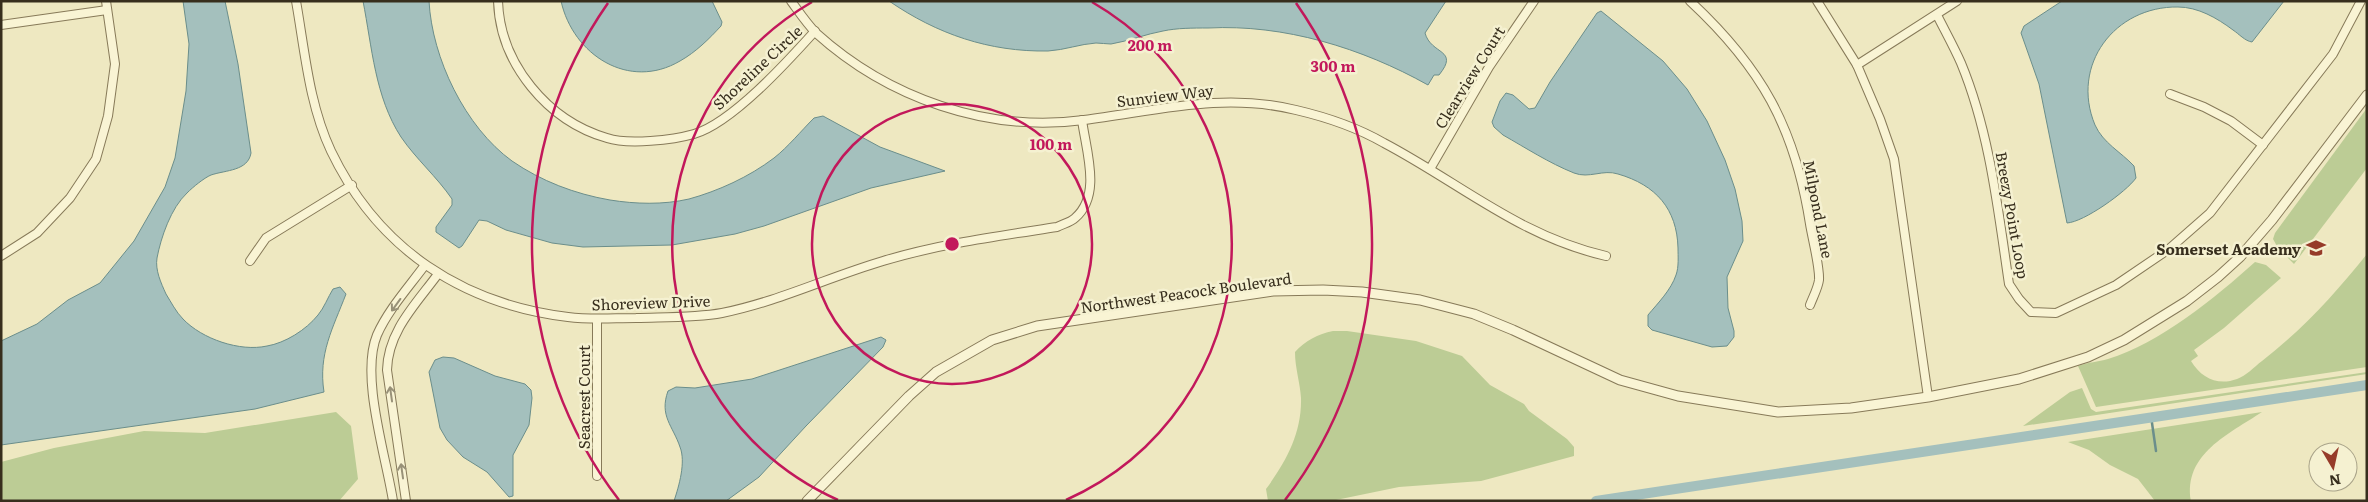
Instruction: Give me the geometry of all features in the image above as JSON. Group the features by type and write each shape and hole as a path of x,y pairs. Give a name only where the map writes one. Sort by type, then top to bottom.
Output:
{"street":[{"name":"Shoreview Drive","path":"296,1 313,102 331,151 371,214 388,233 425,266 464,288 495,302 569,317 597,319 678,317 722,313 772,299 882,261 918,252 1058,227 1075,219 1088,202 1090,179 1082,120"},
{"name":"Shoreline Circle","path":"498,1 499,13 511,55 532,90 564,119 608,139 662,140 695,134 725,119 790,59 815,31"},
{"name":"Sunview Way","path":"791,1 815,31 868,73 907,94 951,110 992,119 1042,123 1082,120 1211,101 1257,103 1296,110 1338,123 1382,142 1430,169 1478,202 1525,227 1576,249 1606,256"},
{"name":"Clearview Court","path":"1430,169 1489,67 1534,1"},
{"name":"Milpond Lane","path":"1690,1 1722,31 1762,82 1796,158 1806,194 1819,279 1810,305"},
{"path":"1817,1 1857,65 1880,119 1894,159 1928,397"},
{"path":"1857,65 1957,1"},
{"name":"Breezy Point Loop","path":"1937,15 1961,64 1981,122 1989,156 2010,284 2018,299 2031,312 2056,313 2116,285 2169,249 2210,213 2333,54 2361,1"},
{"path":"1,25 106,5 115,64 108,116 96,160 70,198 37,233 1,256"},
{"path":"2170,94 2204,107 2231,121 2263,145"},
{"name":"Northwest Peacock Boulevard","path":"807,501 909,396 930,378 964,354 992,340 1037,326 1273,291 1352,291 1420,300 1474,314 1505,326 1620,380 1678,396 1778,412 1817,411 1928,397 2019,379 2088,357 2141,331 2187,301 2240,257 2259,236 2367,95"},
{"path":"250,261 266,238 352,185"},
{"path":"393,501 371,377 373,349 385,320 425,266"},
{"path":"406,501 387,370 388,355 392,340 399,326 438,274"},
{"name":"Seacrest Court","path":"597,319 597,476"},
{"path":"383,445 398,442"}],"green space":[{"path":"2367,108 2367,168 2294,264 2278,248 2273,239 2275,233"},
{"path":"2367,254 2367,367 2096,407 2078,366 2128,352 2167,331 2205,304 2255,262 2266,265 2281,278 2224,328 2194,350 2198,356 2191,361 2200,372 2211,379 2223,382 2230,381 2240,378 2250,371 2304,324 2343,283"},
{"path":"1333,331 1347,331 1416,341 1462,356 1490,385 1524,404 1529,411 1567,439 1574,447 1574,456 1481,481 1399,487 1331,501 1268,501 1266,489 1286,458 1299,423 1301,398 1295,352 1312,338"},
{"path":"2367,372 2367,374 2023,426 2070,392 2082,388 2091,409 2096,412"},
{"path":"336,412 351,426 358,479 339,501 1,501 1,462 54,448 144,431 205,433"},
{"path":"2262,412 2223,437 2201,458 2194,470 2190,485 2191,501 2155,501 2138,479 2110,465 2089,450 2068,442"}],"water":[{"path":"183,1 225,1 238,64 251,153 249,159 241,167 208,176 181,199 164,232 159,250 157,263 160,281 176,310 191,326 211,338 245,347 267,346 295,335 308,326 318,315 333,289 340,287 346,294 325,353 323,365 324,392 255,409 1,445 1,341 37,324 68,300 100,283 134,241 165,187 175,158 186,91 189,44"},
{"path":"363,1 429,1 432,23 444,68 454,90 480,130 495,147 523,168 547,181 584,194 639,203 679,201 700,196 733,183 764,165 784,149 814,118 823,116 880,147 945,171 871,188 764,226 735,234 672,245 583,247 552,243 479,220 459,248 436,232 436,227 452,205 452,199 401,137 385,105 376,71"},
{"path":"561,1 712,1 722,22 721,26 707,40 680,61 661,69 642,72 623,69 606,62 590,52 577,37 567,20"},
{"path":"889,1 1446,1 1425,33 1428,40 1442,52 1447,61 1439,75 1434,75 1428,85 1376,60 1322,41 1265,30 1237,28 1174,29 1111,44 1096,43 1048,51 1005,48 964,39 945,32 907,13"},
{"path":"2062,1 2284,1 2252,42 2244,39 2214,17 2185,7 2155,9 2135,17 2117,28 2104,43 2094,61 2089,81 2089,103 2098,131 2107,142 2134,166 2136,178 2123,191 2094,212 2084,218 2067,223 2039,84 2021,33 2024,26"},
{"path":"1601,11 1663,61 1687,89 1707,121 1725,160 1735,189 1742,221 1743,241 1727,277 1728,308 1734,337 1727,346 1712,347 1652,330 1648,326 1648,315 1671,286 1677,272 1677,234 1669,210 1662,200 1643,185 1618,174 1580,175 1565,169 1503,135 1494,127 1492,122 1500,101 1506,93 1513,95 1529,109 1535,108 1550,82 1597,13"},
{"path":"881,337 886,340 883,347 759,477 726,501 674,501 680,481 682,453 666,414 665,407 668,391 676,387 695,388 752,379"},
{"path":"443,357 454,358 495,376 525,384 531,390 529,425 513,455 513,496 509,497 487,472 463,457 447,440 440,428 429,372 435,360"}],"waterway":[{"path":"1596,501 2367,385"},
{"path":"2151,416 2156,451"}],"place":[{"name":"Somerset Academy","path":"2316,248"}]}
